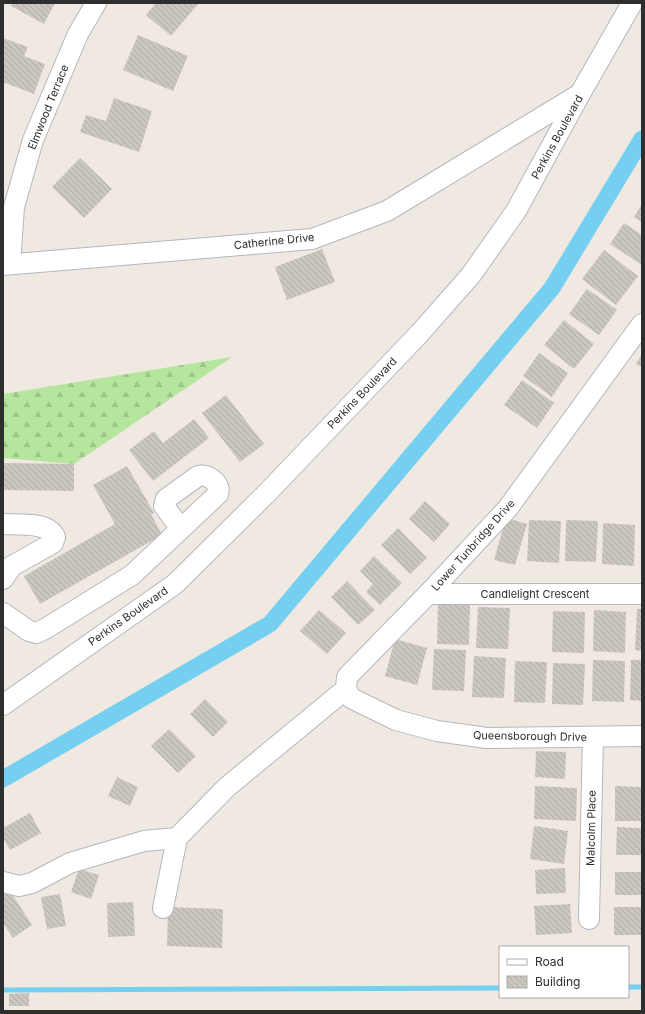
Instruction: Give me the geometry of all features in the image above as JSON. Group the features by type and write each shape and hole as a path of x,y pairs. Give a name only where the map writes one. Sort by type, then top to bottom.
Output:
{"street":[{"name":"Elmwood Terrace","path":"7,265 14,206 33,140 78,34 96,3"},
{"name":"Perkins Boulevard","path":"3,705 175,584 266,495 414,340 471,275 516,211 632,3"},
{"name":"Catherine Drive","path":"7,265 312,239 387,211 580,94"},
{"name":"Lower Tunbridge Drive","path":"177,838 227,787 346,683 508,508 642,324"},
{"path":"3,524 44,526 53,532 55,537 53,542 6,568"},
{"path":"3,612 29,631 36,633 45,629 132,575 181,529"},
{"name":"Candlelight Crescent","path":"428,594 642,594"},
{"name":"Queensborough Drive","path":"346,683 351,698 396,720 437,731 487,738 642,736"},
{"name":"Malcolm Place","path":"589,919 593,737"},
{"path":"3,882 19,886 32,882 70,863 144,841 177,838 163,908"}],"green space":[{"path":"232,357 74,464 3,458 3,394"}],"building":[{"path":"13,3 55,3 44,24 11,6"},
{"path":"156,3 199,3 171,36 146,15"},
{"path":"138,35 188,56 173,91 123,70"},
{"path":"3,38 28,47 24,56 45,64 34,94 3,82"},
{"path":"114,98 152,111 139,152 80,132 86,115 106,121"},
{"path":"80,158 112,189 84,218 52,187"},
{"path":"642,204 642,222 634,217"},
{"path":"624,223 642,235 642,265 610,244"},
{"path":"322,249 335,282 287,300 275,267"},
{"path":"604,250 638,276 616,305 582,279"},
{"path":"587,289 617,310 599,335 569,314"},
{"path":"564,320 594,344 574,369 544,345"},
{"path":"539,353 568,373 552,397 523,376"},
{"path":"642,354 642,367 636,364"},
{"path":"522,380 554,403 537,428 504,405"},
{"path":"226,395 264,444 240,462 202,413"},
{"path":"194,419 209,438 153,481 129,450 154,431 163,443"},
{"path":"3,463 74,464 74,491 3,490"},
{"path":"127,466 154,513 151,514 162,535 40,604 24,576 115,524 93,485"},
{"path":"425,501 450,524 434,542 409,519"},
{"path":"506,518 527,524 515,565 494,560"},
{"path":"529,520 561,521 559,563 527,561"},
{"path":"566,520 598,521 596,562 565,561"},
{"path":"603,523 635,525 634,566 602,564"},
{"path":"398,528 427,558 410,574 381,545"},
{"path":"374,556 402,583 380,605 366,592 373,584 360,571"},
{"path":"347,581 375,610 358,625 331,597"},
{"path":"438,603 470,604 469,645 437,644"},
{"path":"478,607 510,608 508,649 476,648"},
{"path":"637,609 642,609 642,651 635,650"},
{"path":"319,610 346,633 327,654 300,631"},
{"path":"594,610 626,612 625,653 593,651"},
{"path":"553,611 585,612 584,653 552,652"},
{"path":"395,639 427,648 417,685 385,676"},
{"path":"434,649 466,650 464,691 432,690"},
{"path":"474,656 506,658 504,698 472,697"},
{"path":"593,660 625,661 624,702 592,701"},
{"path":"631,660 642,660 642,701 630,700"},
{"path":"515,661 547,662 545,703 514,702"},
{"path":"553,663 585,664 583,705 552,704"},
{"path":"205,699 228,722 213,737 190,714"},
{"path":"169,729 196,756 178,773 151,746"},
{"path":"536,751 566,752 565,779 535,777"},
{"path":"117,777 138,787 130,806 108,796"},
{"path":"535,786 577,788 576,821 534,819"},
{"path":"615,786 642,787 642,821 615,821"},
{"path":"30,813 41,833 10,850 3,838 3,828"},
{"path":"534,826 568,831 564,864 530,859"},
{"path":"617,827 642,828 642,855 616,855"},
{"path":"565,868 566,893 536,894 535,870"},
{"path":"79,869 99,875 91,899 71,892"},
{"path":"615,872 642,872 642,895 615,895"},
{"path":"10,891 32,925 13,938 3,923 3,895"},
{"path":"60,894 66,926 47,929 41,897"},
{"path":"133,902 135,936 108,937 107,903"},
{"path":"570,904 572,933 536,935 534,906"},
{"path":"168,907 223,909 222,948 167,946"},
{"path":"614,907 642,907 642,935 614,935"},
{"path":"29,993 29,1006 9,1006 9,994"}],"waterway":[{"path":"3,779 270,624 552,288 642,139"},
{"path":"629,987 642,987"},
{"path":"3,990 499,988"}]}
